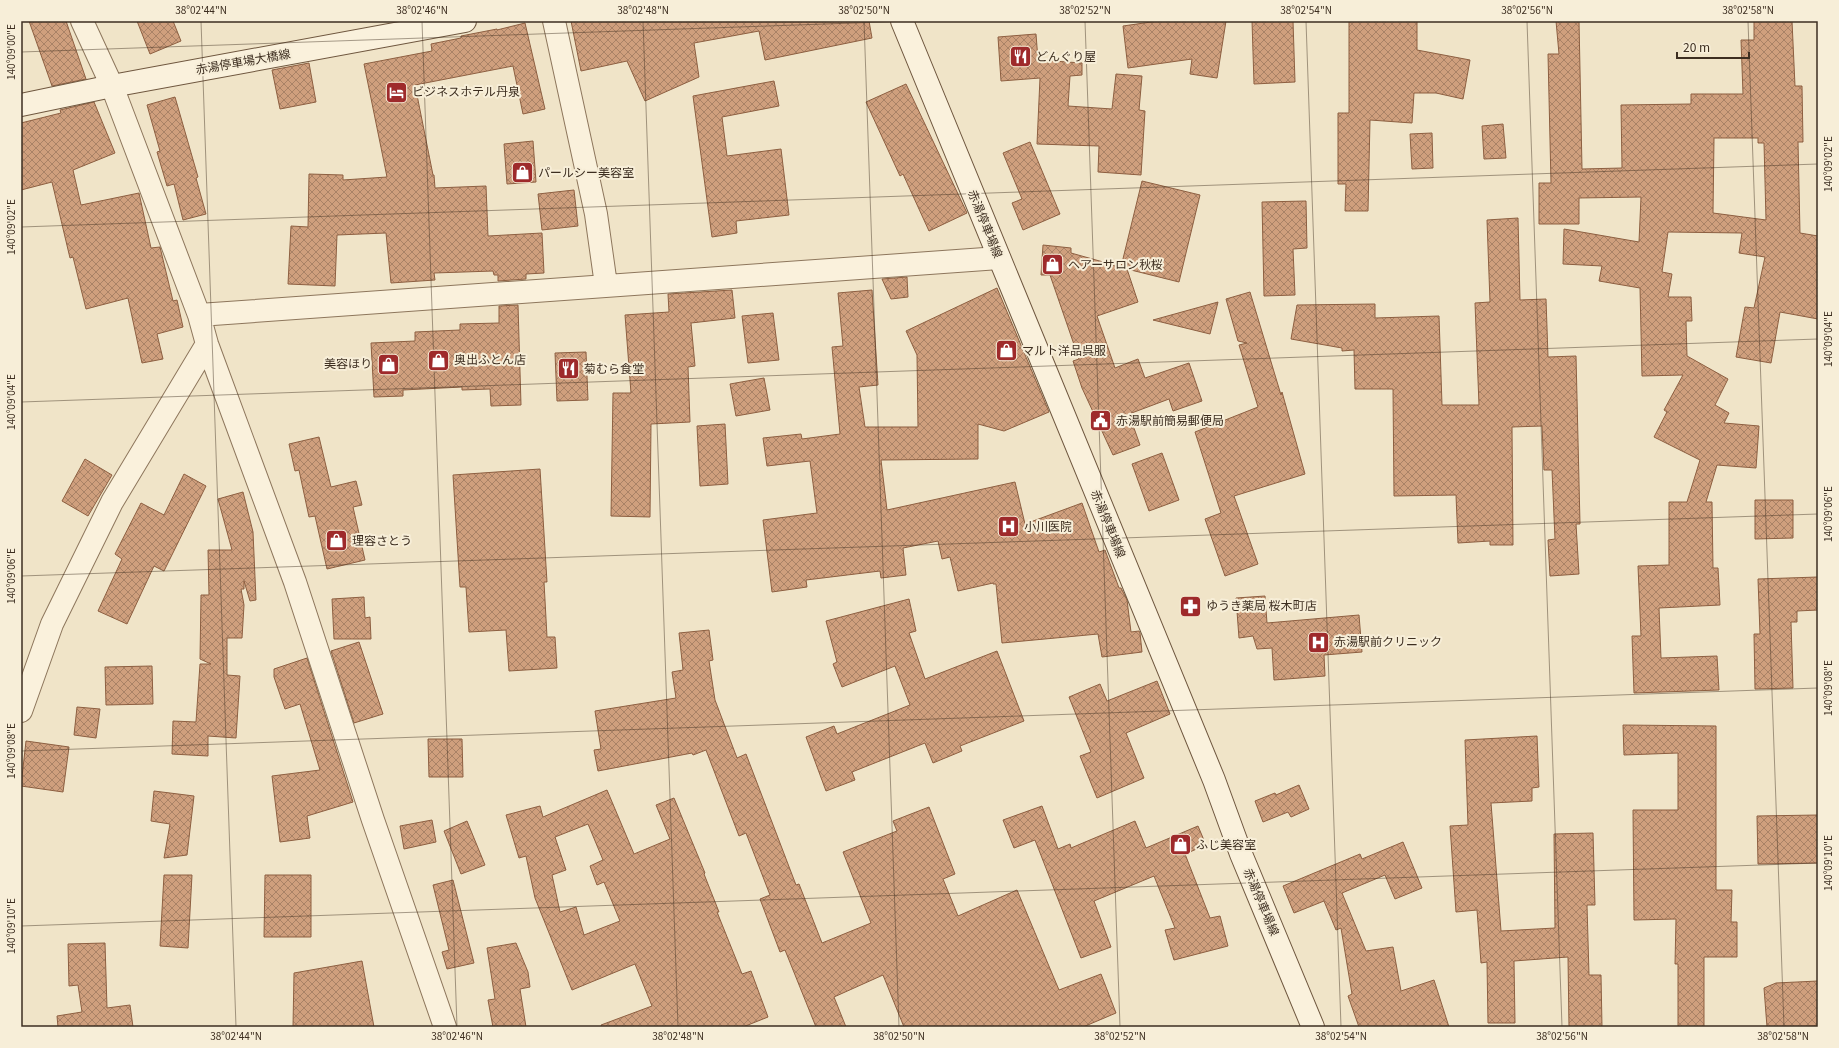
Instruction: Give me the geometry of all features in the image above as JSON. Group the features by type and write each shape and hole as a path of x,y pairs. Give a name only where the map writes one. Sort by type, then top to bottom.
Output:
{"street":[{"path":"82,21 112,86 199,315 207,344 295,582 372,820 445,1027"},
{"name":"赤湯停車場大橋線","path":"21,104 465,21"},
{"path":"554,21 596,214 606,285"},
{"name":"赤湯停車場線","path":"902,21 1214,780 1241,854 1313,1027"},
{"path":"199,315 999,258"},
{"path":"21,711 52,624 112,502 207,344"}],"building":[{"path":"29,21 66,21 86,79 52,86"},
{"path":"137,21 173,21 181,41 150,54"},
{"path":"571,21 869,21 872,38 765,60 759,31 694,43 699,77 645,101 627,61 581,71"},
{"path":"1158,21 1226,21 1217,78 1190,74 1192,59 1128,68 1123,26"},
{"path":"1252,21 1293,21 1295,82 1254,84"},
{"path":"1349,21 1417,21 1417,50 1470,60 1463,99 1436,93 1414,93 1412,123 1370,120 1368,211 1345,211 1346,184 1338,184 1338,113 1349,113"},
{"path":"1556,21 1579,21 1582,169 1622,168 1621,105 1691,104 1691,94 1743,94 1741,40 1754,40 1754,21 1792,21 1795,86 1802,86 1803,142 1798,142 1800,233 1818,236 1818,319 1780,312 1771,363 1736,357 1745,307 1754,308 1765,257 1739,253 1742,233 1668,232 1662,272 1672,274 1668,297 1691,297 1692,321 1686,321 1687,356 1728,379 1715,405 1729,413 1724,423 1759,426 1756,468 1717,465 1706,502 1712,502 1713,568 1718,568 1720,605 1659,608 1661,658 1717,656 1719,690 1634,693 1632,636 1641,636 1638,566 1669,565 1669,502 1687,502 1700,460 1654,437 1667,412 1664,410 1683,375 1642,376 1640,288 1599,281 1602,266 1563,264 1564,229 1639,242 1641,197 1579,198 1579,224 1539,224 1539,183 1551,183 1548,54 1559,54","holes":["1714,138 1758,138 1758,143 1764,143 1766,220 1713,213"]},
{"path":"525,23 545,109 523,114 513,66 415,85 434,175 435,188 486,186 488,236 542,233 544,273 526,274 526,279 498,281 498,275 494,275 493,271 434,273 435,280 391,283 386,233 337,235 335,286 288,284 291,226 308,227 309,174 343,175 343,180 387,177 364,64 432,51 431,44 461,38 461,36 497,30"},
{"path":"1036,34 1038,60 1082,63 1082,75 1070,76 1068,106 1112,109 1116,74 1142,76 1139,110 1145,111 1141,175 1098,172 1099,146 1037,144 1040,78 1001,81 998,37"},
{"path":"309,63 316,102 280,109 272,70"},
{"path":"774,81 779,106 722,117 727,156 781,149 789,215 736,221 737,233 712,237 693,96"},
{"path":"906,84 967,213 929,231 903,174 900,176 866,102"},
{"path":"175,97 198,177 196,178 206,214 183,220 174,184 167,186 157,152 160,151 147,105"},
{"path":"94,102 115,153 73,170 81,205 139,193 151,248 160,247 173,301 177,300 183,327 157,334 163,359 142,363 128,298 86,309 73,257 70,258 52,182 21,190 21,123 61,113 60,110"},
{"path":"1503,124 1506,158 1484,159 1482,126"},
{"path":"1432,133 1433,168 1412,169 1410,134"},
{"path":"533,141 536,182 507,184 504,144"},
{"path":"1030,142 1060,214 1023,230 1012,203 1022,199 1003,153"},
{"path":"1142,181 1200,195 1179,282 1127,269 1138,302 1097,316 1115,368 1138,359 1145,378 1189,363 1202,401 1173,411 1169,399 1129,414 1140,445 1113,455 1082,388 1073,361 1079,359 1050,275 1041,275 1043,245 1071,248 1071,253 1121,267"},
{"path":"574,190 578,226 542,230 538,194"},
{"path":"1306,201 1307,248 1293,249 1295,295 1264,296 1262,202"},
{"path":"1518,218 1520,300 1546,299 1548,357 1576,356 1580,524 1576,524 1579,574 1550,576 1548,540 1555,539 1552,470 1544,470 1542,426 1512,427 1513,545 1490,545 1490,541 1458,543 1456,495 1394,496 1393,389 1355,389 1354,350 1342,351 1342,348 1291,339 1297,305 1375,304 1375,318 1439,316 1442,405 1479,405 1475,303 1490,302 1487,220"},
{"path":"907,277 908,297 891,299 882,279"},
{"path":"997,288 1049,412 1004,431 978,424 978,459 881,460 887,510 1015,482 1025,524 1082,503 1099,552 1105,550 1119,588 1121,588 1127,600 1131,632 1139,631 1142,652 1102,657 1098,634 1002,643 996,584 993,583 958,591 950,557 942,559 938,541 903,548 906,575 881,578 880,571 806,580 807,587 772,592 763,520 817,513 810,461 767,466 763,438 801,434 802,439 840,434 832,347 843,346 838,293 872,290 878,385 859,387 865,427 918,427 917,355 906,331"},
{"path":"732,290 735,318 691,323 695,366 688,367 690,422 651,424 650,517 611,516 613,393 631,393 625,315 669,312 668,294"},
{"path":"1250,292 1281,395 1282,392 1305,474 1234,496 1258,564 1225,576 1205,519 1221,513 1195,432 1258,407 1239,345 1247,343 1238,341 1226,299"},
{"path":"1218,302 1210,334 1153,320"},
{"path":"518,305 521,405 491,406 490,389 462,390 462,387 403,390 403,396 374,397 371,343 415,341 415,332 460,330 460,324 499,323 499,306"},
{"path":"773,313 779,360 748,363 742,316"},
{"path":"586,352 588,400 557,401 555,353"},
{"path":"764,378 770,410 736,416 730,384"},
{"path":"725,424 728,484 700,486 697,426"},
{"path":"319,437 331,487 356,481 362,505 353,507 365,560 327,569 315,516 309,517 299,470 295,471 289,444"},
{"path":"1162,453 1179,500 1149,511 1132,464"},
{"path":"85,459 112,475 88,516 62,501"},
{"path":"540,469 547,582 544,582 547,637 555,637 557,668 509,671 506,630 469,632 466,587 460,587 453,475"},
{"path":"184,474 206,486 164,571 154,566 127,624 98,611 122,559 115,554 141,503 164,515"},
{"path":"243,492 253,532 256,600 250,601 244,581 244,589 241,589 244,605 242,638 227,638 227,675 240,676 236,738 208,736 208,756 172,754 173,721 196,722 200,664 211,664 200,659 201,595 209,595 208,550 232,550 218,499"},
{"path":"1755,500 1793,500 1793,538 1755,539"},
{"path":"1818,577 1818,610 1797,611 1797,622 1791,622 1793,688 1755,689 1754,634 1760,634 1758,579"},
{"path":"1265,596 1267,623 1359,615 1362,652 1324,655 1325,676 1274,680 1272,648 1257,649 1253,636 1239,638 1236,598"},
{"path":"364,597 365,618 370,617 371,639 334,639 332,599"},
{"path":"909,599 916,631 909,633 925,679 997,651 1024,721 960,746 962,751 933,763 925,743 852,772 855,780 826,791 806,737 834,726 837,734 910,705 895,666 842,687 833,664 837,662 826,621"},
{"path":"709,630 713,660 709,661 715,700 737,758 746,754 796,885 799,884 822,943 871,923 843,852 897,831 893,821 929,807 955,874 943,879 958,916 1017,890 1059,990 1101,974 1116,1013 1083,1027 904,1027 883,975 834,997 846,1027 816,1027 785,950 780,952 760,899 770,895 746,833 739,836 706,750 693,755 692,753 598,771 594,750 601,749 595,711 676,698 672,672 683,670 679,633"},
{"path":"359,642 383,714 354,723 331,651"},
{"path":"307,658 353,802 307,816 310,838 280,842 272,776 320,770 300,704 285,709 274,677 274,669"},
{"path":"152,666 153,704 106,705 105,667"},
{"path":"1157,681 1170,714 1126,733 1144,778 1097,798 1080,756 1091,752 1069,697 1100,684 1107,701"},
{"path":"77,707 100,709 96,738 74,735"},
{"path":"1623,725 1716,726 1716,890 1732,890 1731,922 1737,922 1737,957 1704,957 1704,1027 1678,1027 1678,964 1675,964 1676,919 1634,920 1633,810 1678,810 1678,753 1624,755"},
{"path":"1537,736 1539,787 1532,788 1532,801 1491,803 1501,931 1555,928 1554,834 1593,833 1595,905 1587,905 1589,975 1601,975 1602,1027 1569,1027 1568,957 1514,961 1515,1023 1488,1023 1487,962 1481,963 1477,910 1456,912 1450,826 1468,825 1465,740"},
{"path":"428,739 462,739 463,777 429,777"},
{"path":"26,741 69,747 63,792 21,786"},
{"path":"1299,785 1309,809 1291,817 1288,812 1263,822 1255,801 1275,793 1276,795"},
{"path":"607,790 634,854 670,839 656,805 674,798 705,873 704,874 719,912 717,912 742,974 751,971 768,1017 743,1027 602,1027 601,1025 652,1006 635,964 572,990 535,898 526,856 519,858 506,815 540,806 543,817","holes":["588,824 603,860 590,866 597,885 604,882 620,921 584,935 576,907 560,912 552,875 566,870 555,837"]},
{"path":"154,791 194,796 187,855 164,858 170,824 151,821"},
{"path":"1042,806 1058,849 1070,844 1071,848 1135,821 1146,848 1198,826 1206,845 1185,854 1210,918 1220,916 1228,946 1174,960 1165,930 1175,928 1154,876 1094,901 1111,947 1081,958 1035,840 1014,848 1003,820"},
{"path":"1818,815 1818,863 1758,864 1757,816"},
{"path":"432,820 436,842 404,849 400,826"},
{"path":"467,821 485,865 461,874 444,831"},
{"path":"1403,842 1422,888 1395,899 1385,875 1342,893 1366,951 1393,947 1401,991 1434,980 1449,1027 1359,1027 1348,996 1352,994 1341,928 1336,930 1324,901 1294,913 1283,886 1360,854 1362,859"},
{"path":"164,875 192,875 188,948 160,946"},
{"path":"265,875 311,875 311,937 264,937"},
{"path":"453,880 474,963 447,969 442,952 449,950 433,885"},
{"path":"105,943 107,1008 130,1005 133,1027 58,1027 57,1016 82,1012 78,985 69,986 68,944"},
{"path":"516,943 528,972 530,987 520,989 526,1027 493,1027 488,1000 495,999 487,948"},
{"path":"362,961 374,1027 293,1027 294,973"},
{"path":"1818,981 1818,1026 1767,1027 1764,988 1776,983"}],"place":[{"name":"どんぐり屋","path":"1021,57"},
{"name":"ビジネスホテル丹泉","path":"396,92"},
{"name":"パールシー美容室","path":"523,173"},
{"name":"ヘアーサロン秋桜","path":"1053,265"},
{"name":"マルト洋品呉服","path":"1006,351"},
{"name":"奥出ふとん店","path":"438,360"},
{"name":"美容ほり","path":"388,364"},
{"name":"菊むら食堂","path":"569,369"},
{"name":"赤湯駅前簡易郵便局","path":"1100,421"},
{"name":"小川医院","path":"1008,527"},
{"name":"理容さとう","path":"336,541"},
{"name":"ゆうき薬局 桜木町店","path":"1191,606"},
{"name":"赤湯駅前クリニック","path":"1318,642"},
{"name":"ふじ美容室","path":"1180,845"}]}
